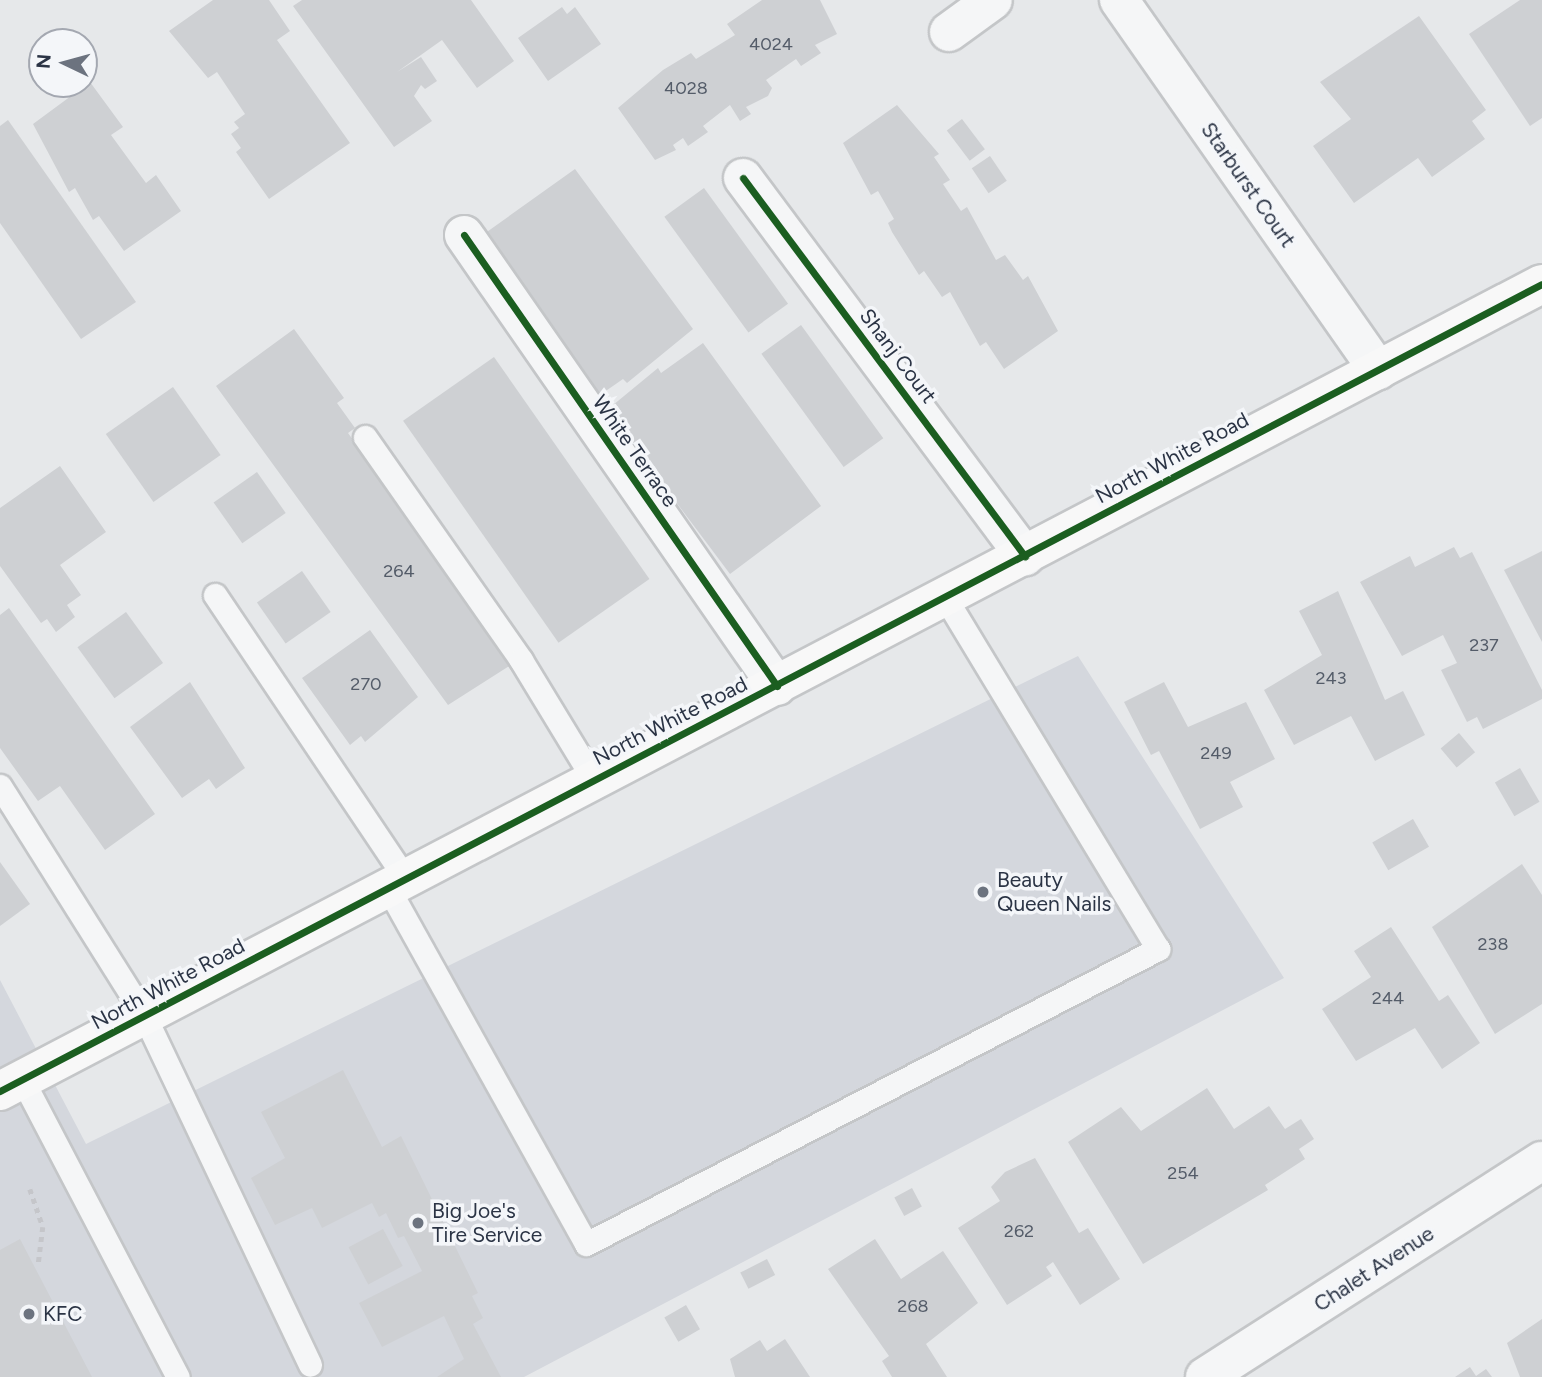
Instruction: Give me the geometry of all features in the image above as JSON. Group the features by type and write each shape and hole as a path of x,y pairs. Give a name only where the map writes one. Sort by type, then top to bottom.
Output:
{"main road":[{"name":"North White Road","path":"11,1085 1542,284"}],"street":[{"path":"949,32 993,0"},
{"name":"Starburst Court","path":"1119,0 1378,370"},
{"name":"Shanj Court","path":"743,178 1025,555"},
{"name":"White Terrace","path":"464,235 777,685"},
{"name":"Chalet Avenue","path":"1205,1377 1542,1161"}],"lane":[{"path":"365,437 521,660 594,780"},
{"path":"215,595 397,884 586,1244 1158,950 945,597"},
{"path":"0,786 144,1015 310,1365"},
{"path":"11,1085 178,1377"}],"path":[{"path":"30,1189 43,1227 38,1265"}],"shaded area":[{"path":"1078,656 1284,978 524,1377 0,1377 0,980 86,1144"}],"building":[{"path":"213,0 269,0 290,31 277,40 350,143 269,199 236,152 241,148 231,134 239,128 234,122 245,114 217,72 208,78 169,31"},
{"path":"302,0 471,0 514,61 477,88 442,40 397,72 421,57 437,81 425,89 421,85 414,96 432,121 394,147 293,6"},
{"path":"762,0 820,0 837,34 815,45 821,53 801,66 796,59 766,80 772,88 768,96 746,107 751,114 740,121 730,105 703,126 708,132 688,146 683,138 673,145 676,150 655,160 618,108 663,70 691,53 696,59 735,35 727,24"},
{"path":"1520,0 1542,0 1542,118 1530,126 1469,34"},
{"path":"562,7 567,14 575,7 601,44 548,81 518,38"},
{"path":"1419,16 1486,110 1472,121 1485,139 1432,177 1418,158 1354,203 1313,146 1351,119 1320,82"},
{"path":"98,93 123,127 111,135 146,183 156,175 181,211 124,251 99,216 93,220 75,188 69,192 33,124 68,98 98,98"},
{"path":"897,105 939,154 934,157 950,180 943,184 961,211 967,207 996,260 1005,255 1023,280 1028,276 1058,331 1004,369 986,342 980,346 950,292 942,297 924,271 919,275 892,232 888,223 894,219 878,191 871,195 843,143"},
{"path":"962,119 985,149 970,161 947,130"},
{"path":"8,120 136,302 81,339 0,223 0,126"},
{"path":"990,156 1007,181 989,193 972,168"},
{"path":"575,169 693,329 627,383 623,379 600,395 484,234"},
{"path":"704,188 788,304 748,332 664,217"},
{"path":"801,325 883,438 844,467 761,354"},
{"path":"294,329 344,398 337,403 355,428 348,433 514,663 448,705 216,386"},
{"path":"703,343 821,506 730,574 607,410 658,368 661,373"},
{"path":"494,357 649,579 559,643 403,421"},
{"path":"173,387 221,455 153,502 106,434"},
{"path":"60,466 106,532 60,565 81,595 67,605 75,617 56,632 47,619 41,623 0,566 0,508"},
{"path":"257,472 286,513 242,543 214,502"},
{"path":"1454,547 1460,558 1472,552 1542,690 1542,699 1483,729 1477,717 1467,722 1441,670 1457,663 1443,635 1402,656 1360,582 1410,556 1415,567"},
{"path":"1542,551 1542,642 1504,570"},
{"path":"302,571 331,612 286,644 257,603"},
{"path":"1338,591 1385,700 1403,691 1425,735 1375,761 1351,716 1294,745 1264,690 1322,655 1299,611"},
{"path":"9,608 155,814 105,850 60,786 38,801 0,748 0,615"},
{"path":"126,612 163,663 114,698 77,647"},
{"path":"370,630 418,697 365,742 361,736 350,745 302,678"},
{"path":"190,682 245,768 216,789 209,779 182,798 130,727"},
{"path":"1164,682 1188,727 1246,702 1275,759 1230,782 1243,807 1200,829 1159,751 1151,755 1124,702"},
{"path":"1459,733 1475,752 1457,768 1441,748"},
{"path":"1520,768 1540,802 1514,816 1495,782"},
{"path":"1413,819 1429,847 1388,870 1372,843"},
{"path":"0,862 30,904 0,926"},
{"path":"1522,864 1542,895 1542,1004 1495,1034 1432,927"},
{"path":"1391,927 1439,1001 1448,995 1480,1043 1442,1069 1415,1028 1356,1061 1322,1009 1371,977 1354,951"},
{"name":"Big Joe's Tire Service","path":"343,1070 382,1147 401,1136 478,1293 472,1296 483,1318 473,1324 501,1377 437,1377 464,1359 444,1316 382,1347 359,1303 422,1271 404,1236 398,1238 386,1213 379,1217 372,1203 322,1228 312,1208 275,1225 251,1178 285,1158 261,1112"},
{"path":"1207,1088 1234,1129 1269,1106 1285,1129 1301,1119 1314,1139 1299,1149 1305,1159 1265,1185 1268,1190 1143,1264 1068,1142 1121,1107 1141,1131"},
{"path":"1035,1158 1079,1233 1088,1228 1120,1279 1080,1305 1053,1262 1046,1267 1052,1276 1007,1305 958,1228 1000,1201 991,1187 1005,1172"},
{"path":"912,1188 922,1207 904,1216 894,1197"},
{"path":"383,1229 403,1266 368,1284 349,1247"},
{"name":"KFC","path":"20,1239 92,1377 0,1377 0,1250"},
{"path":"875,1239 901,1279 943,1251 978,1303 926,1344 947,1377 892,1377 882,1361 889,1356 828,1269"},
{"path":"767,1259 775,1275 748,1289 740,1273"},
{"path":"686,1305 700,1329 678,1342 664,1318"},
{"path":"1542,1319 1542,1377 1520,1377 1507,1343"},
{"path":"785,1339 810,1377 735,1377 730,1359 760,1340 767,1351"},
{"path":"1470,1367 1476,1376 1486,1369 1492,1377 1455,1377"}],"cycle path":[{"path":"743,178 1025,556"},
{"path":"464,235 777,686"},
{"path":"0,1091 1542,284"}],"place":[{"name":"Beauty Queen Nails","path":"983,892"},
{"name":"Big Joe's Tire Service","path":"418,1223"},
{"name":"KFC","path":"29,1314"}]}
